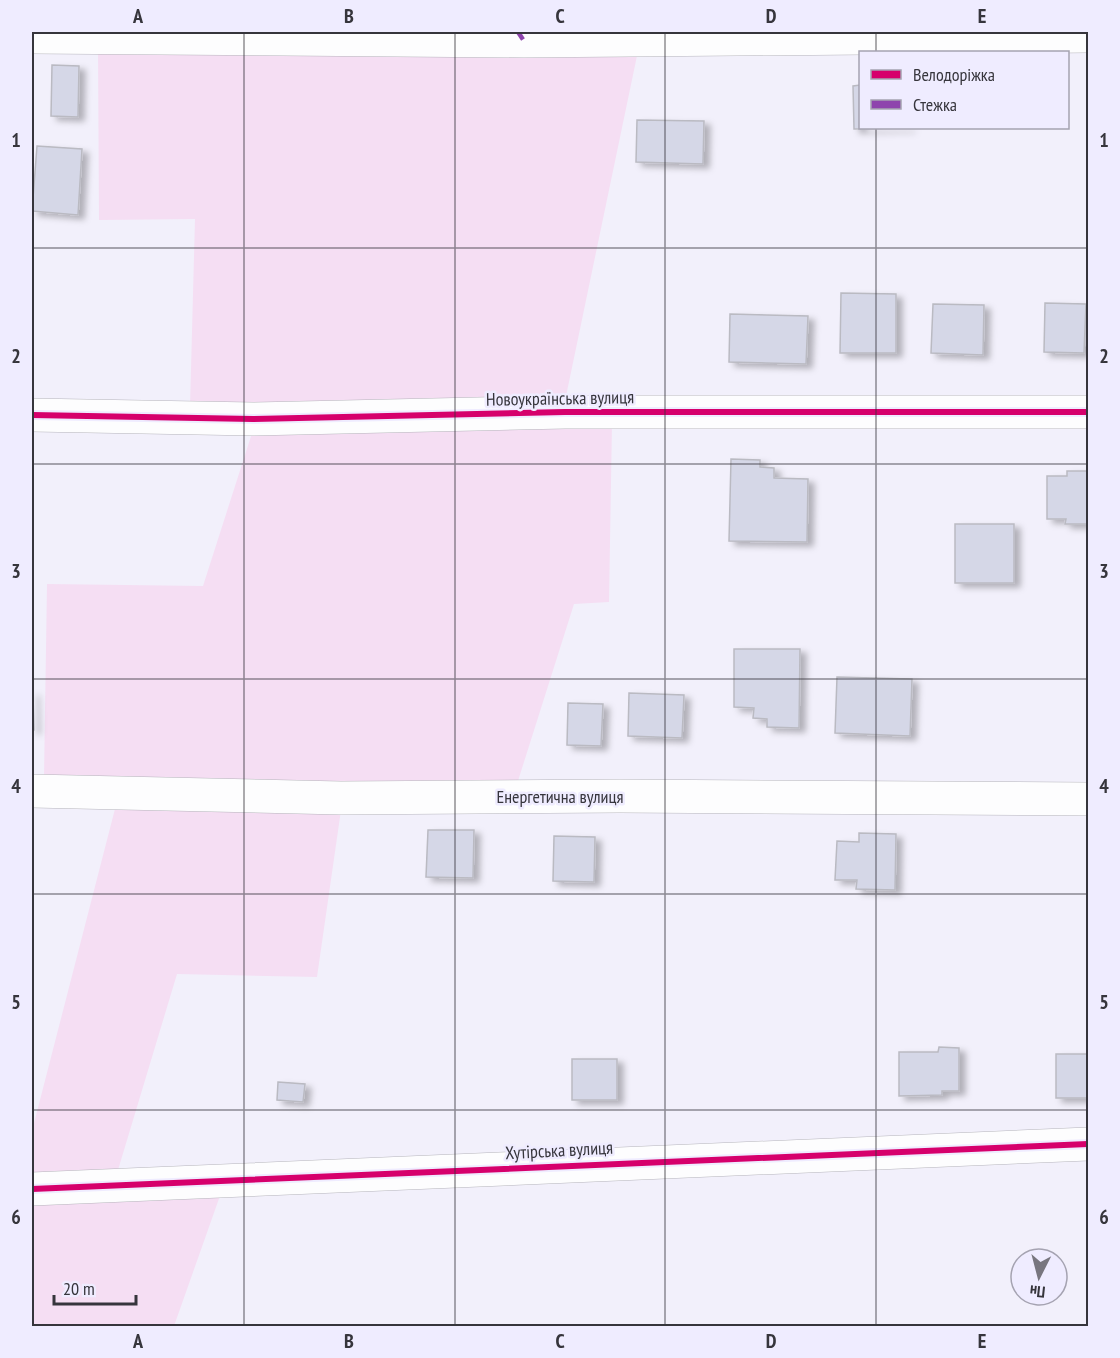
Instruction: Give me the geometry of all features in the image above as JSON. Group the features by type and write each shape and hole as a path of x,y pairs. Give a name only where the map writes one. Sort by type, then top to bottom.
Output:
{"street":[{"path":"32,37 524,41 1089,36"},
{"name":"Новоукраїнська вулиця","path":"32,415 253,419 565,412 1089,412"},
{"name":"Енергетична вулиця","path":"32,791 341,798 656,796 1089,799"},
{"name":"Хутірська вулиця","path":"32,1189 1089,1144"}],"shaded area":[{"path":"98,48 638,51 565,401 190,407 195,219 99,220"},
{"path":"612,423 609,602 574,604 517,784 44,778 47,584 203,586 253,430"},
{"path":"116,805 341,810 317,977 177,974 118,1170 32,1174 32,1131"},
{"path":"221,1193 174,1326 32,1326 32,1202"}],"building":[{"path":"52,65 79,66 78,117 51,116"},
{"path":"859,85 859,129 854,129 853,86"},
{"path":"637,120 704,121 703,164 636,162"},
{"path":"37,146 82,149 78,215 32,211"},
{"path":"841,293 896,294 896,353 840,353"},
{"path":"1045,303 1086,304 1084,353 1044,352"},
{"path":"933,304 984,305 983,355 931,353"},
{"path":"730,314 808,316 806,364 729,362"},
{"path":"731,459 760,460 760,467 774,468 774,478 808,479 807,542 729,541"},
{"path":"1067,471 1088,471 1088,524 1065,524 1066,519 1047,519 1047,476 1067,476"},
{"path":"955,524 1014,524 1014,583 955,583"},
{"path":"734,649 800,649 799,728 767,727 767,719 753,718 754,708 734,707"},
{"path":"837,677 912,679 910,736 835,733"},
{"path":"33,692 34,730 32,730"},
{"path":"629,693 684,695 682,738 628,736"},
{"path":"568,703 603,704 601,746 567,745"},
{"path":"428,830 474,830 473,878 426,877"},
{"path":"859,833 896,834 895,890 856,889 857,880 835,880 837,841 859,842"},
{"path":"554,836 595,837 594,882 553,881"},
{"path":"939,1047 959,1048 959,1091 942,1091 942,1095 899,1096 899,1052 938,1052"},
{"path":"1056,1054 1088,1054 1088,1098 1056,1098"},
{"path":"572,1059 617,1059 617,1100 572,1100"},
{"path":"278,1082 305,1084 303,1102 277,1100"}],"marked path":[{"path":"518,32 524,41"}],"cycle path":[{"path":"32,415 253,419 565,412 1088,412"},
{"path":"32,1189 1088,1144"}]}
